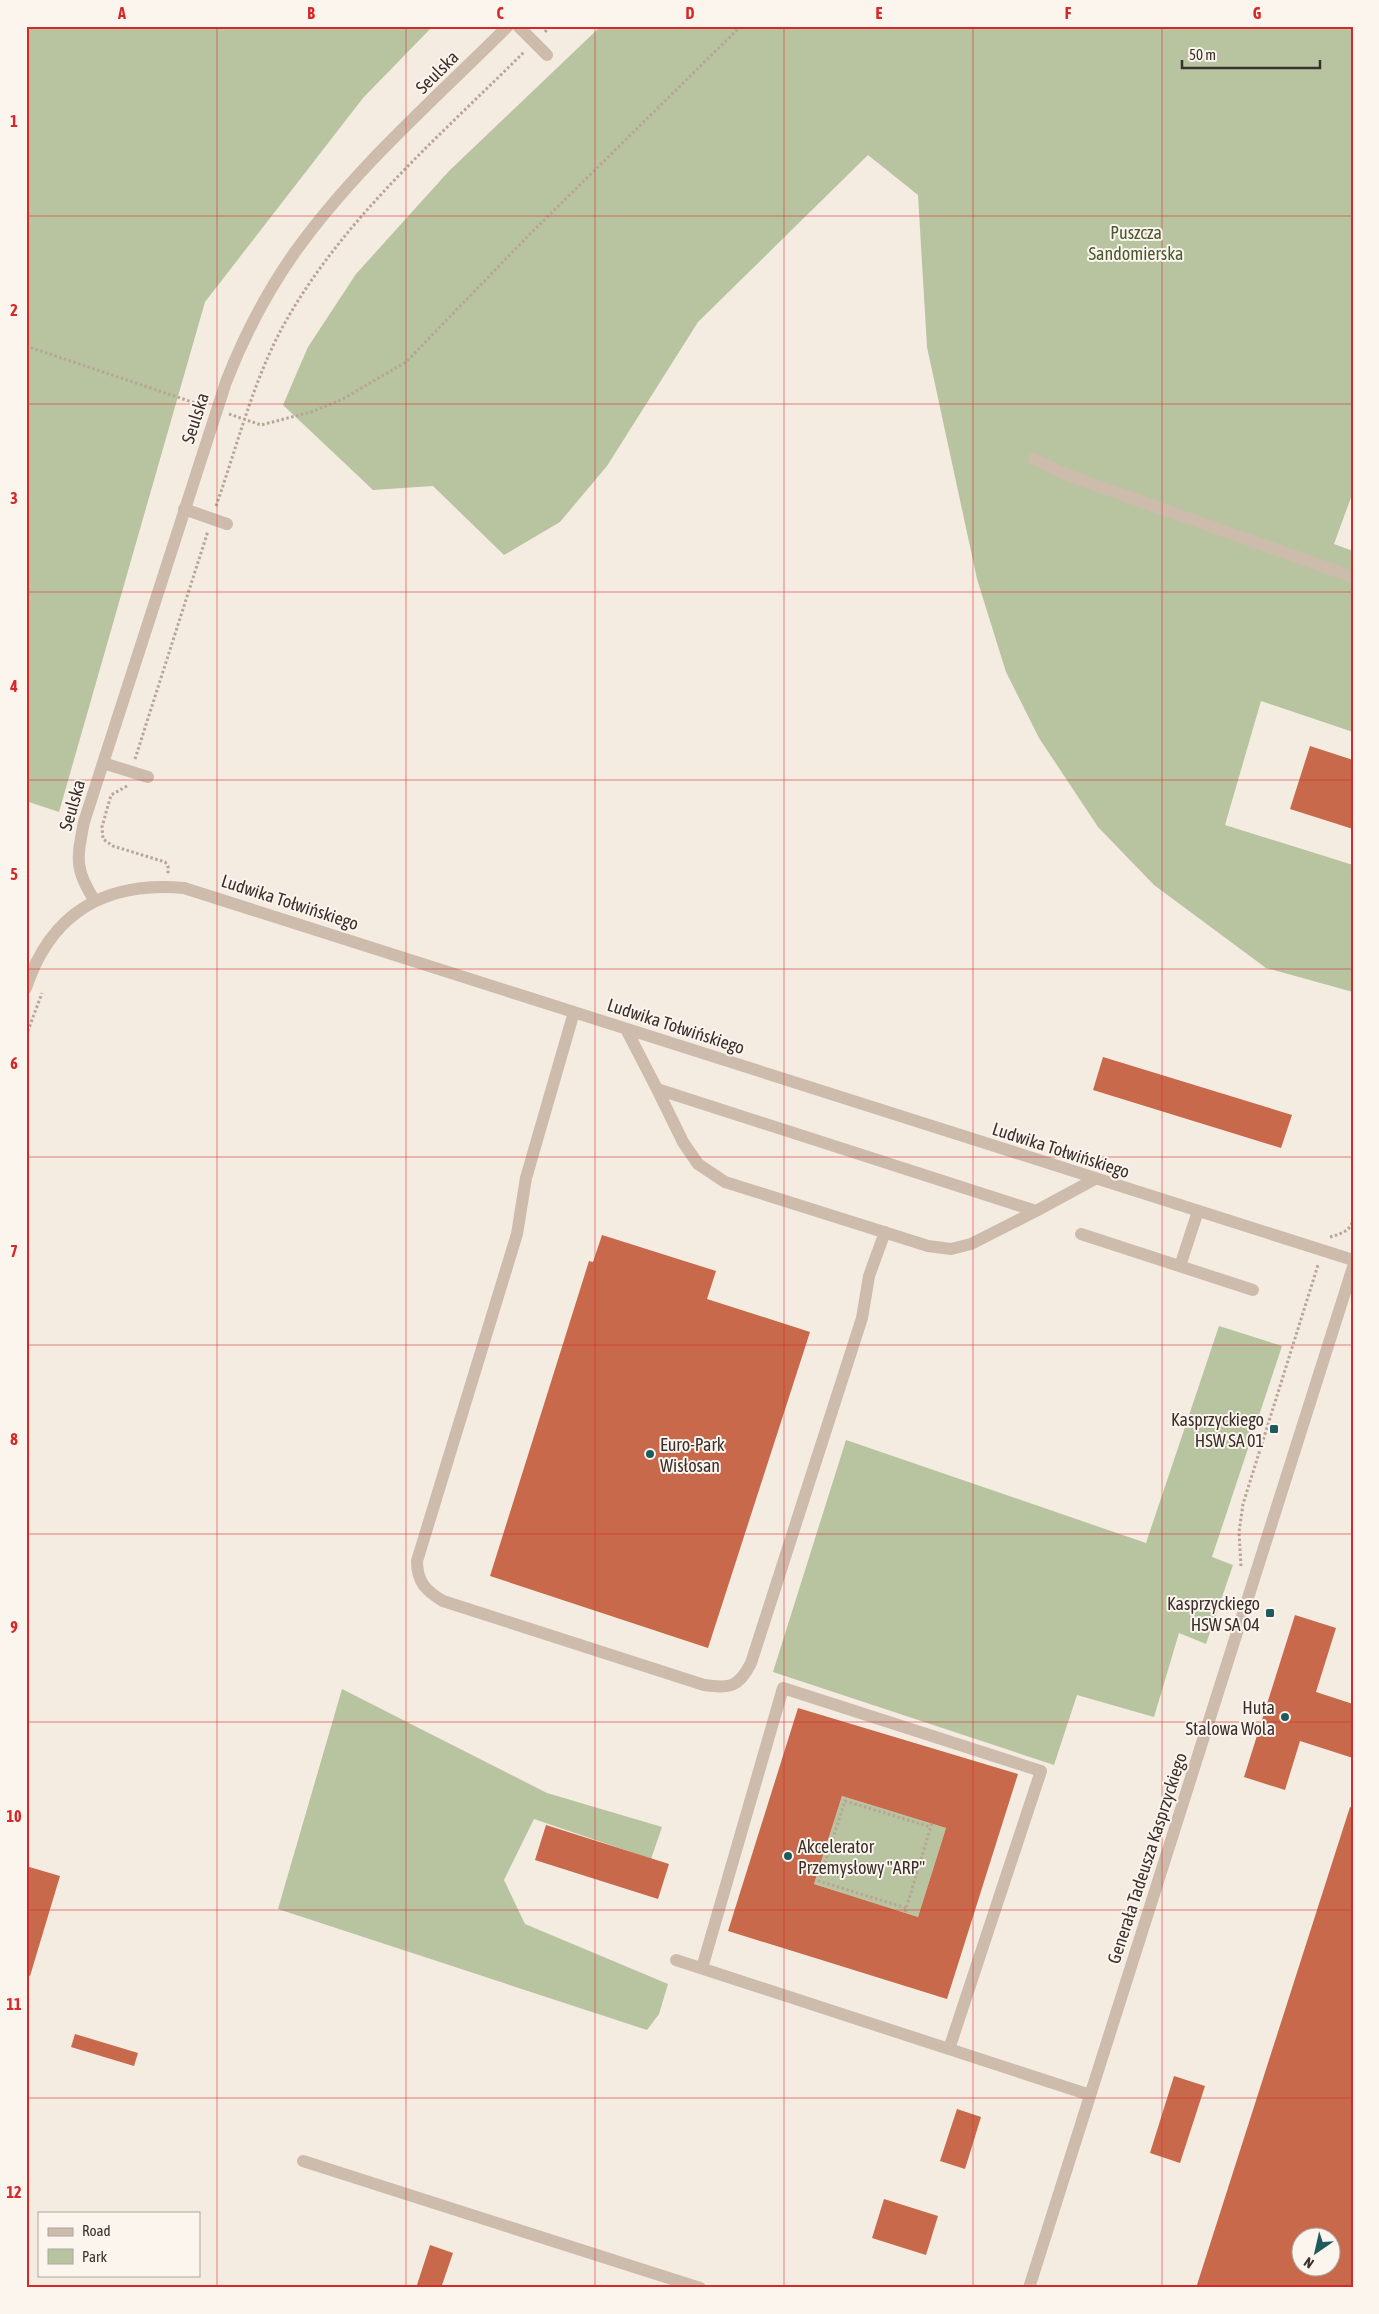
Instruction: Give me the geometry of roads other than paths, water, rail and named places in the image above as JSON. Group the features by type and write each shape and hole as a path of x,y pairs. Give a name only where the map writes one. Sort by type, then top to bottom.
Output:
{"street":[{"name":"Seulska","path":"95,901 80,874 78,852 84,822 216,410 255,315 295,252 367,166 508,26"},
{"path":"518,26 547,55"},
{"path":"1034,459 1067,475 1353,577"},
{"path":"184,509 227,524"},
{"path":"103,763 148,777"},
{"name":"Ludwika Tołwińskiego","path":"26,988 35,965 53,936 76,914 95,901 122,890 142,887 168,886 184,888 1353,1260"},
{"path":"574,1012 526,1178 517,1234 417,1562 417,1573 421,1584 431,1594 443,1601 704,1685 722,1688 735,1684 744,1676 751,1663 862,1318 869,1276 885,1232"},
{"path":"626,1029 683,1142 698,1164 725,1182 928,1246 951,1249 970,1244 1095,1179"},
{"path":"657,1089 1036,1211"},
{"path":"1180,1266 1198,1211"},
{"path":"1081,1234 1253,1290"},
{"name":"Generała Tadeusza Kasprzyckiego","path":"1029,2288 1353,1268"},
{"path":"702,1968 783,1688 1041,1771 949,2049"},
{"path":"676,1960 1090,2095"},
{"path":"303,2161 698,2288"}],"place":[{"name":"Kasprzyckiego HSW SA 01","path":"1274,1429"},
{"name":"Euro-Park Wisłosan","path":"650,1454"},
{"name":"Kasprzyckiego HSW SA 04","path":"1270,1613"},
{"name":"Huta Stalowa Wola","path":"1285,1717"},
{"name":"Akcelerator Przemysłowy \"ARP\"","path":"788,1856"}],"park label":[{"name":"Puszcza Sandomierska","path":"1136,242"}]}
